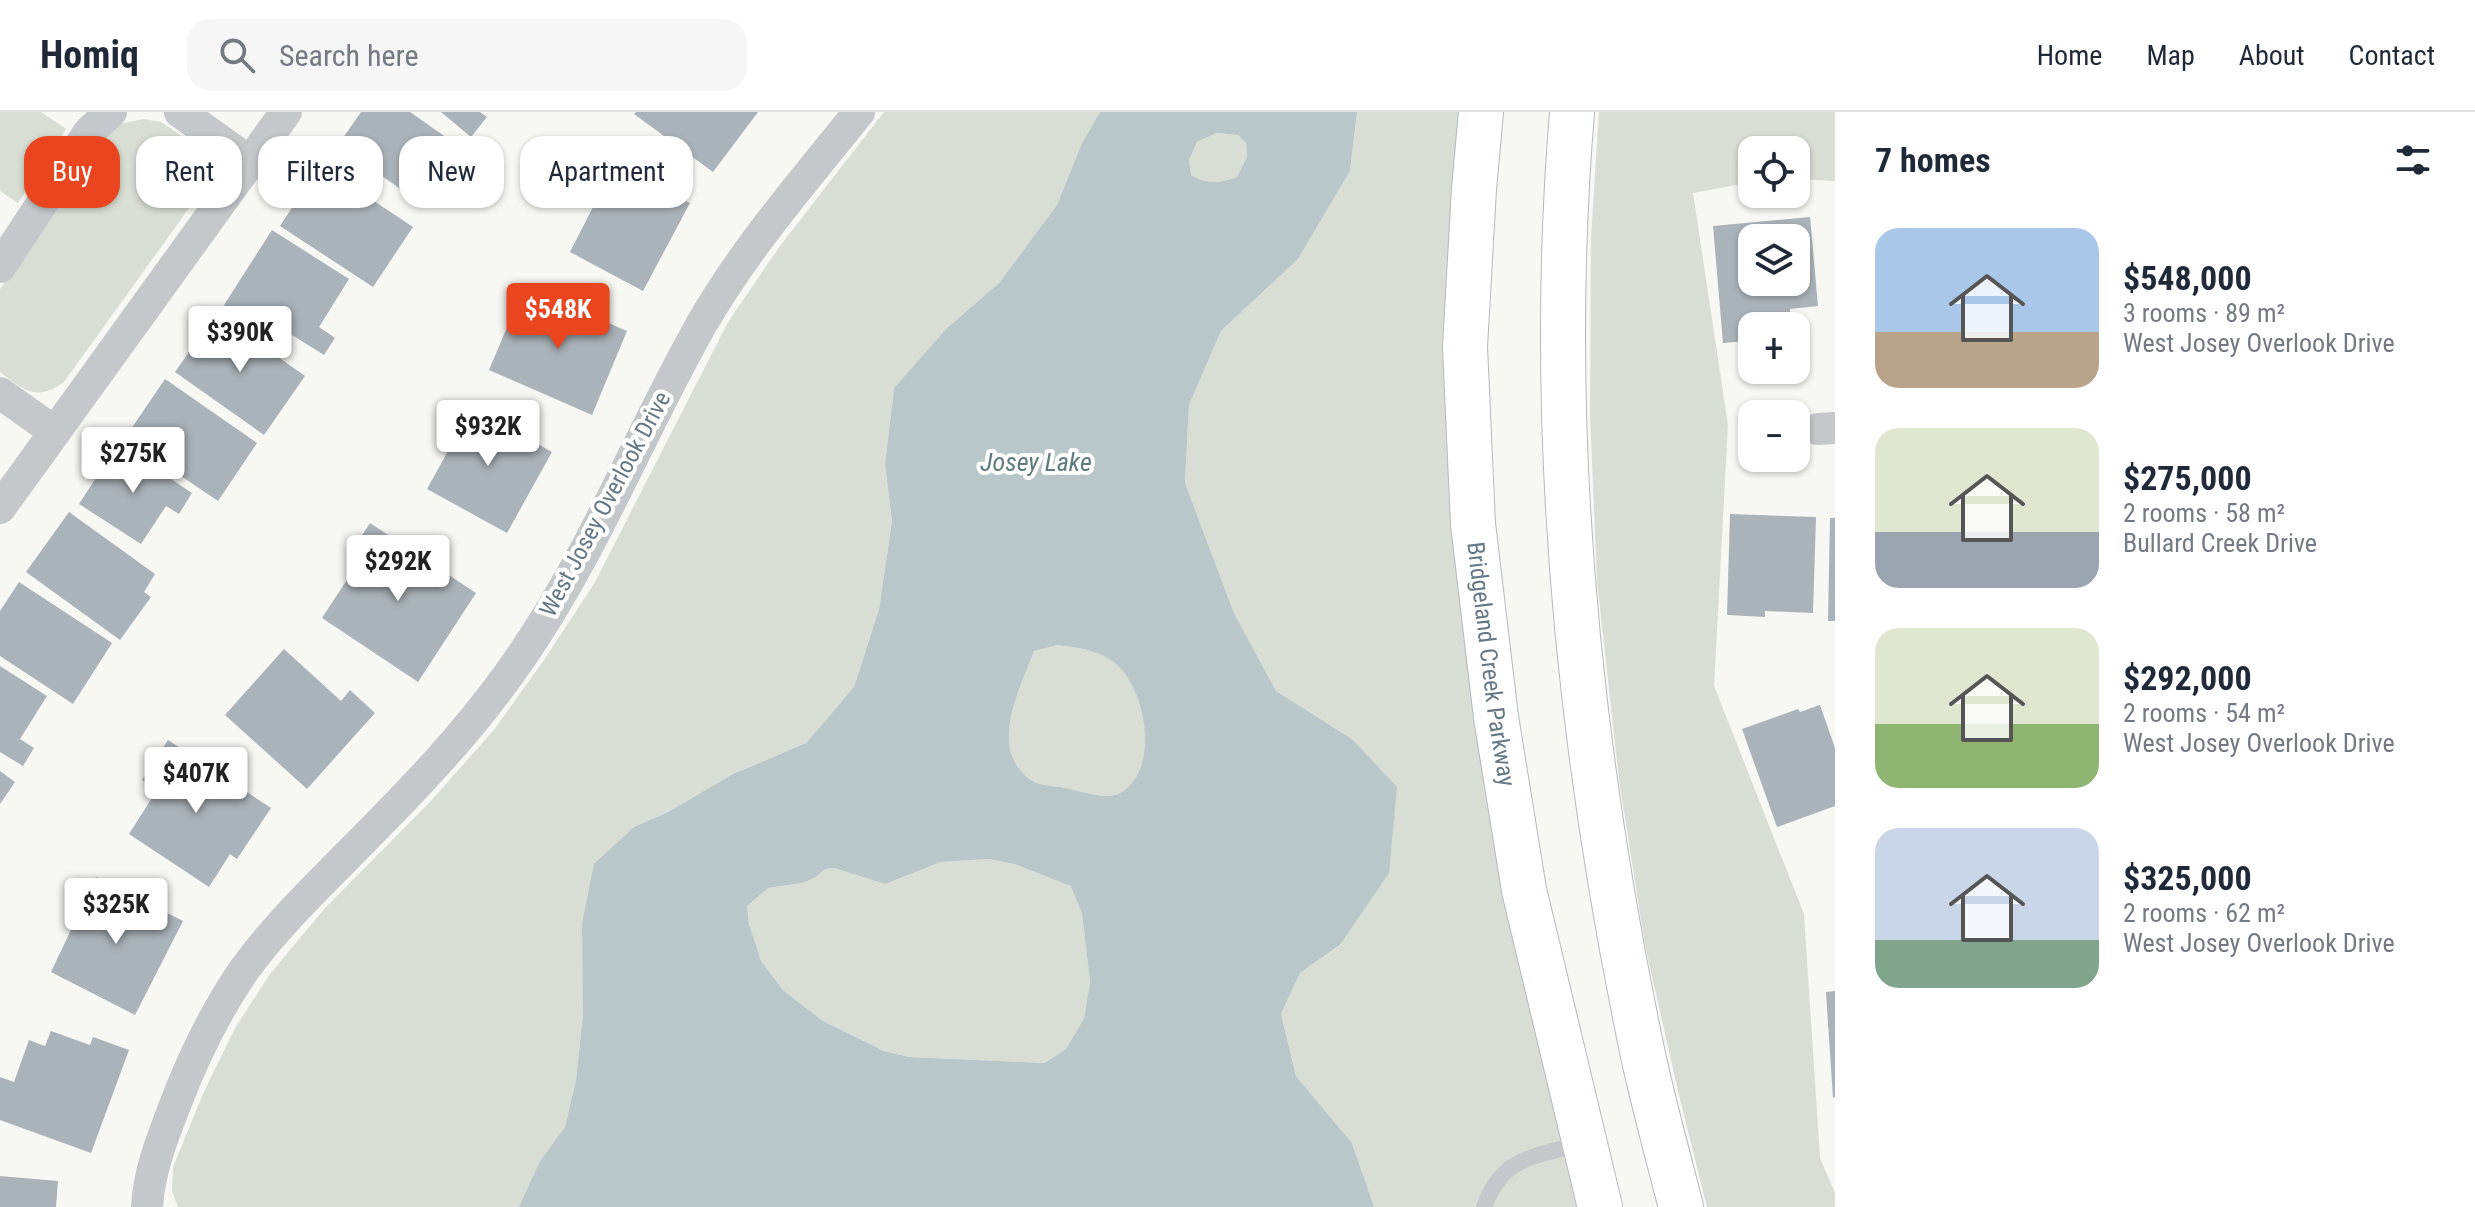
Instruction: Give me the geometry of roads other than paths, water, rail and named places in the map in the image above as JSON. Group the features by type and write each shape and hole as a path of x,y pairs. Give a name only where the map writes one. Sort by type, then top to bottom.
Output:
{"main road":[{"name":"Bridgeland Creek Parkway","path":"1481,112 1465,347 1473,524 1496,717 1524,890 1600,1207"},
{"path":"1572,112 1565,194 1563,316 1566,515 1586,706 1609,876 1643,1056 1681,1207"}],"street":[{"path":"0,267 89,132 111,112"},
{"path":"180,112 250,162"},
{"path":"0,508 286,112"},
{"name":"West Josey Overlook Drive","path":"147,1207 153,1163 187,1074 217,1014 245,968 287,917 422,780 473,721 521,658 563,592 604,517 659,400 703,322 749,251 859,112"},
{"path":"0,393 55,432"}],"lane":[{"path":"1484,1207 1500,1174 1515,1164 1583,1142"}],"water":[{"name":"Josey Lake","path":"1100,112 1357,112 1350,171 1298,259 1221,331 1189,405 1185,483 1234,613 1276,691 1352,739 1397,787 1389,873 1340,945 1300,973 1281,1014 1296,1076 1352,1143 1374,1207 519,1207 540,1161 565,1127 576,1080 583,1014 582,924 594,864 634,827 668,812 733,774 806,743 854,687 879,609 892,521 885,464 894,388 946,329 999,283 1057,205 1082,143","holes":["1217,133 1238,135 1246,143 1247,157 1237,177 1208,182 1191,175 1189,160 1197,142","1057,645 1087,650 1108,658 1126,675 1141,709 1145,748 1133,782 1120,793 1101,796 1038,784 1018,767 1011,752 1011,718 1034,651","989,859 1014,864 1071,886 1082,914 1090,982 1084,1018 1066,1049 1045,1063 909,1057 884,1051 823,1021 783,990 761,961 749,924 747,906 768,888 803,883 825,869 834,868 885,884 941,862"]}]}
